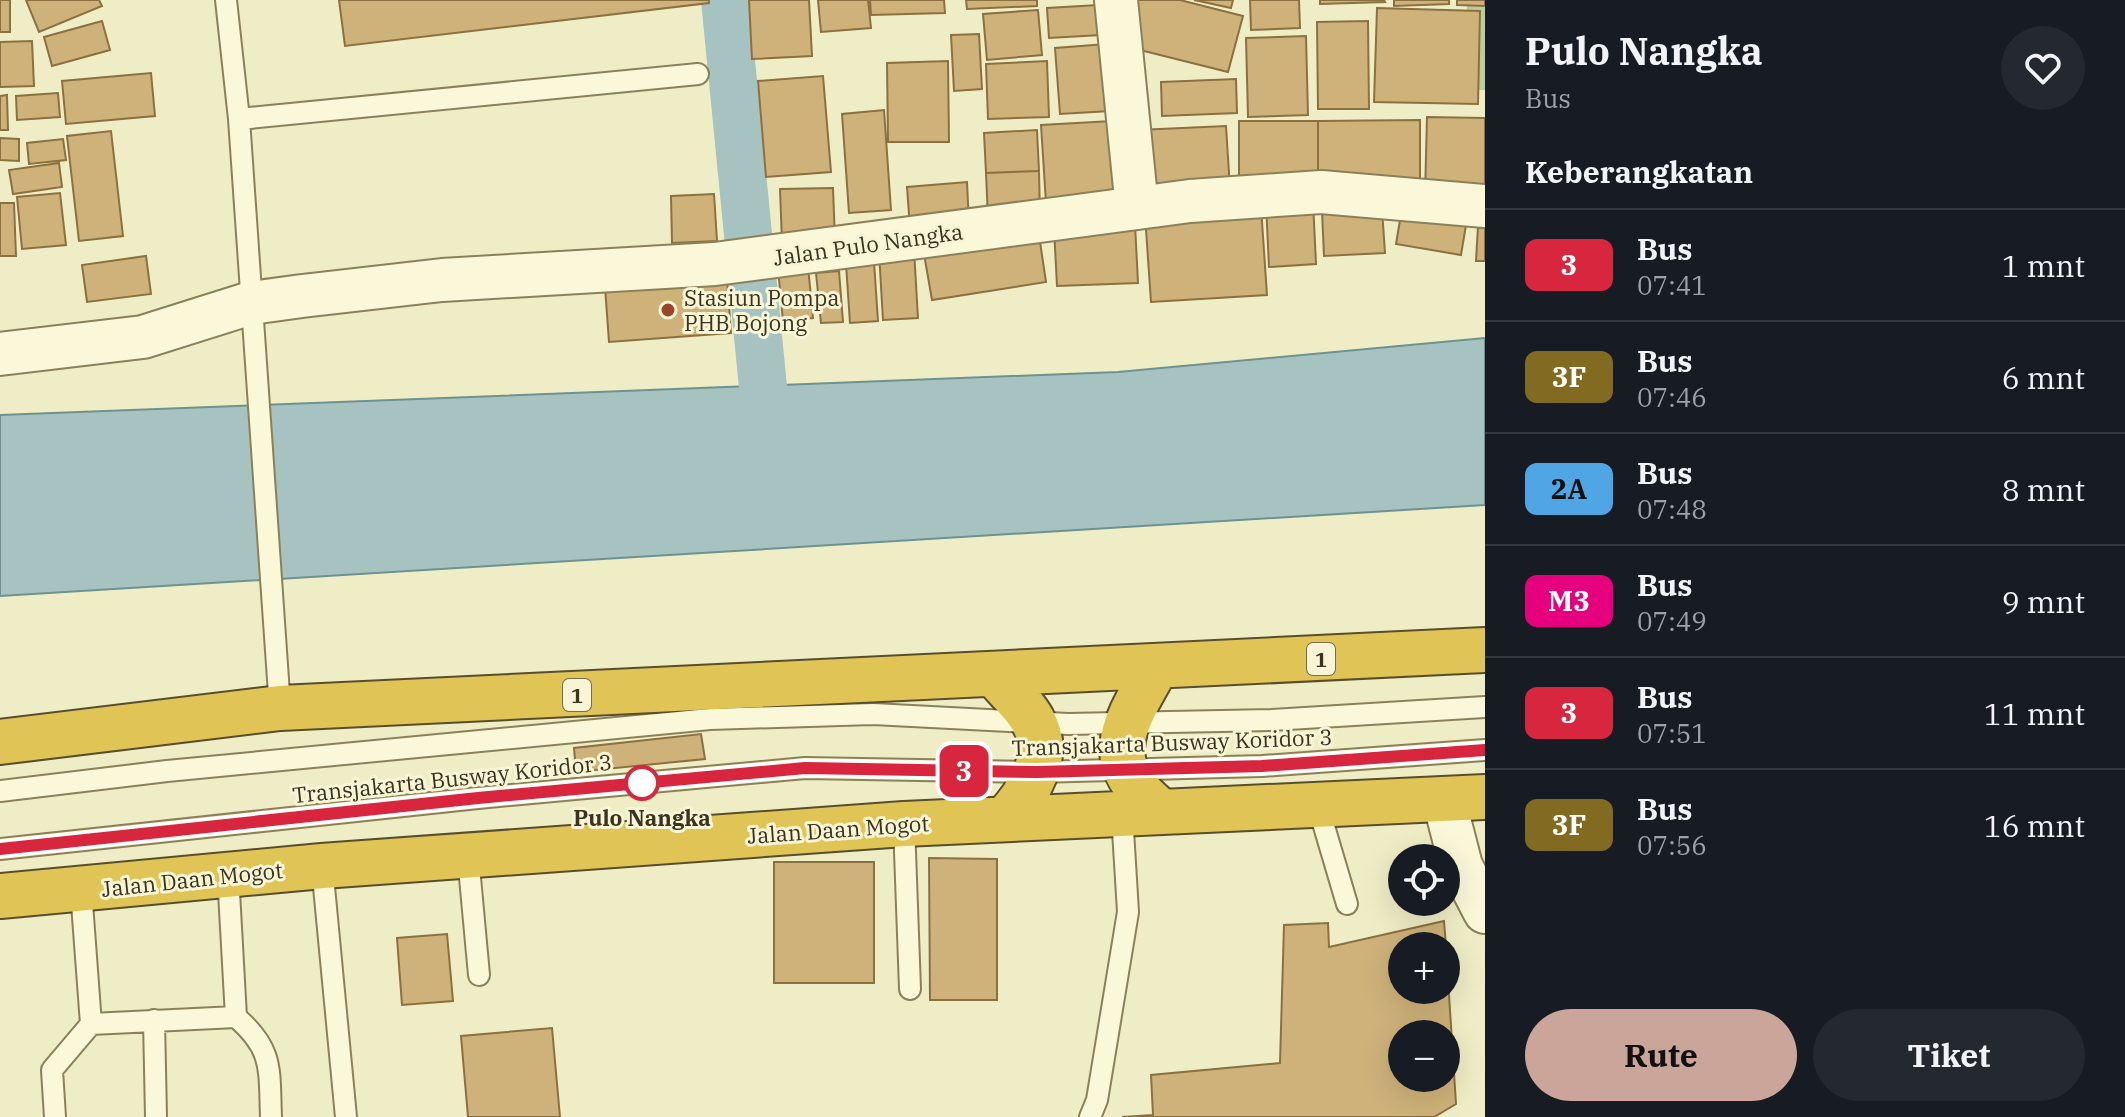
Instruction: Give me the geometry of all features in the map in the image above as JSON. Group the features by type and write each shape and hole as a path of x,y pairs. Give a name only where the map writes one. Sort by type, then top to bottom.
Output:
{"highway":[{"name":"1","path":"0,742 280,708 997,677 1485,650"},
{"path":"1141,812 1138,793 1124,769 1121,746 1125,723 1156,668"},
{"path":"997,677 1035,722 1039,747 1037,772 1025,798 1005,819"},
{"name":"Jalan Daan Mogot","path":"0,896 322,866 904,824 1465,799"}],"street":[{"path":"1116,0 1137,208"},
{"name":"Jalan Pulo Nangka","path":"0,354 253,323 442,280 715,264 1137,208 1321,192 1485,206"},
{"path":"1465,799 1461,866 1485,912"}],"lane":[{"path":"226,0 239,119 280,708"},
{"path":"239,119 698,74"},
{"name":"Transjakarta Busway Koridor 3","path":"0,791 167,771 710,719 873,714 1125,723 1272,720 1485,707"},
{"name":"Transjakarta Busway Koridor 3","path":"0,849 478,798 805,768 1037,772 1262,766 1485,750"},
{"path":"1318,806 1347,904"},
{"path":"1090,1117 1097,1100 1141,812"},
{"path":"904,824 910,989"},
{"path":"468,856 479,975"},
{"path":"322,866 346,1117"},
{"path":"228,874 236,1017"},
{"path":"55,1117 52,1070 91,1024 81,890"},
{"path":"91,1024 236,1017 256,1034 269,1055 271,1117"},
{"path":"154,1020 156,1117"}],"green space":[{"path":"1468,0 1485,0 1485,90 1456,90"}],"water":[{"path":"1485,338 1485,505 0,596 0,415 1118,372"}],"building":[{"path":"0,0 10,0 10,32 0,32"},
{"path":"26,0 99,0 102,6 39,32"},
{"path":"339,0 709,0 709,3 345,46"},
{"path":"749,0 809,0 812,56 752,59"},
{"path":"818,0 868,0 871,28 821,32"},
{"path":"870,0 944,0 945,13 871,15"},
{"path":"966,0 1037,0 1037,6 967,9"},
{"path":"1136,0 1180,0 1243,16 1228,72 1124,46"},
{"path":"1194,0 1233,0 1231,8"},
{"path":"1250,0 1299,0 1300,28 1251,30"},
{"path":"1320,0 1384,0 1385,2 1320,4"},
{"path":"1394,0 1449,0 1449,4 1394,6"},
{"path":"1457,0 1485,0 1485,6 1457,5"},
{"path":"1098,5 1101,35 1049,38 1047,8"},
{"path":"1377,8 1480,11 1478,104 1374,102"},
{"path":"1038,10 1042,55 987,60 983,14"},
{"path":"102,21 110,50 52,66 44,37"},
{"path":"1368,21 1369,109 1318,109 1317,22"},
{"path":"979,34 982,89 954,91 951,35"},
{"path":"1306,36 1308,115 1248,117 1246,38"},
{"path":"32,41 34,86 0,87 0,42"},
{"path":"1106,44 1110,111 1060,114 1055,48"},
{"path":"948,61 949,142 888,142 887,63"},
{"path":"1047,61 1049,117 988,119 986,64"},
{"path":"151,73 155,116 66,124 62,81"},
{"path":"823,76 831,172 766,177 758,81"},
{"path":"1236,79 1237,113 1162,116 1161,82"},
{"path":"58,93 60,117 17,120 16,96"},
{"path":"7,95 8,130 0,130 0,96"},
{"path":"884,110 891,210 849,213 842,114"},
{"path":"1427,117 1485,118 1485,198 1425,196"},
{"path":"1420,120 1420,186 1318,186 1318,121"},
{"path":"1112,121 1117,199 1046,203 1041,125"},
{"path":"1239,121 1318,121 1318,186 1239,186"},
{"path":"1226,126 1230,189 1141,194 1138,130"},
{"path":"1037,130 1039,171 986,173 984,133"},
{"path":"111,131 123,236 79,241 67,136"},
{"path":"0,138 19,139 19,161 0,160"},
{"path":"63,139 66,160 29,164 27,143"},
{"path":"59,163 62,187 13,194 9,170"},
{"path":"1039,171 1040,217 988,219 986,173"},
{"path":"967,182 969,224 910,228 907,187"},
{"path":"833,188 835,240 782,242 780,189"},
{"path":"60,193 66,245 22,249 17,197"},
{"path":"714,194 717,241 672,243 671,196"},
{"path":"1313,201 1316,264 1269,267 1266,204"},
{"path":"0,203 14,203 16,256 0,256"},
{"path":"1261,207 1267,295 1151,302 1145,215"},
{"path":"1382,209 1385,253 1324,256 1322,211"},
{"path":"1401,214 1466,225 1461,255 1396,244"},
{"path":"1135,224 1138,283 1057,286 1054,228"},
{"path":"1478,226 1485,226 1485,261 1476,261"},
{"path":"1039,235 1046,282 932,300 924,254"},
{"path":"914,250 918,318 883,320 879,252"},
{"path":"146,256 151,294 87,302 82,265"},
{"path":"874,262 878,321 850,323 846,264"},
{"path":"808,266 813,318 783,321 778,269"},
{"path":"839,271 843,322 821,323 816,273"},
{"name":"Stasiun Pompa PHB Bojong","path":"727,278 731,333 609,342 605,287"},
{"path":"701,734 705,759 576,772 574,748"},
{"path":"929,858 997,859 997,1000 930,1000"},
{"path":"774,862 874,862 874,983 774,983"},
{"path":"1444,921 1445,932 1395,932"},
{"path":"1328,923 1329,947 1388,934 1388,1004 1450,1004 1451,1020 1388,1020 1388,1092 1455,1092 1456,1104 1434,1117 1122,1117 1153,1115 1151,1075 1280,1063 1284,925"},
{"path":"447,934 453,1001 402,1005 397,938"},
{"path":"552,1028 560,1117 468,1117 461,1036"}],"waterway":[{"path":"725,0 768,438"}],"bus line":[{"name":"3","path":"0,849 478,798 805,768 1037,772 1262,766 1485,750"}],"place":[{"name":"Stasiun Pompa PHB Bojong","path":"668,310"},
{"name":"Pulo Nangka","path":"642,783"}]}
